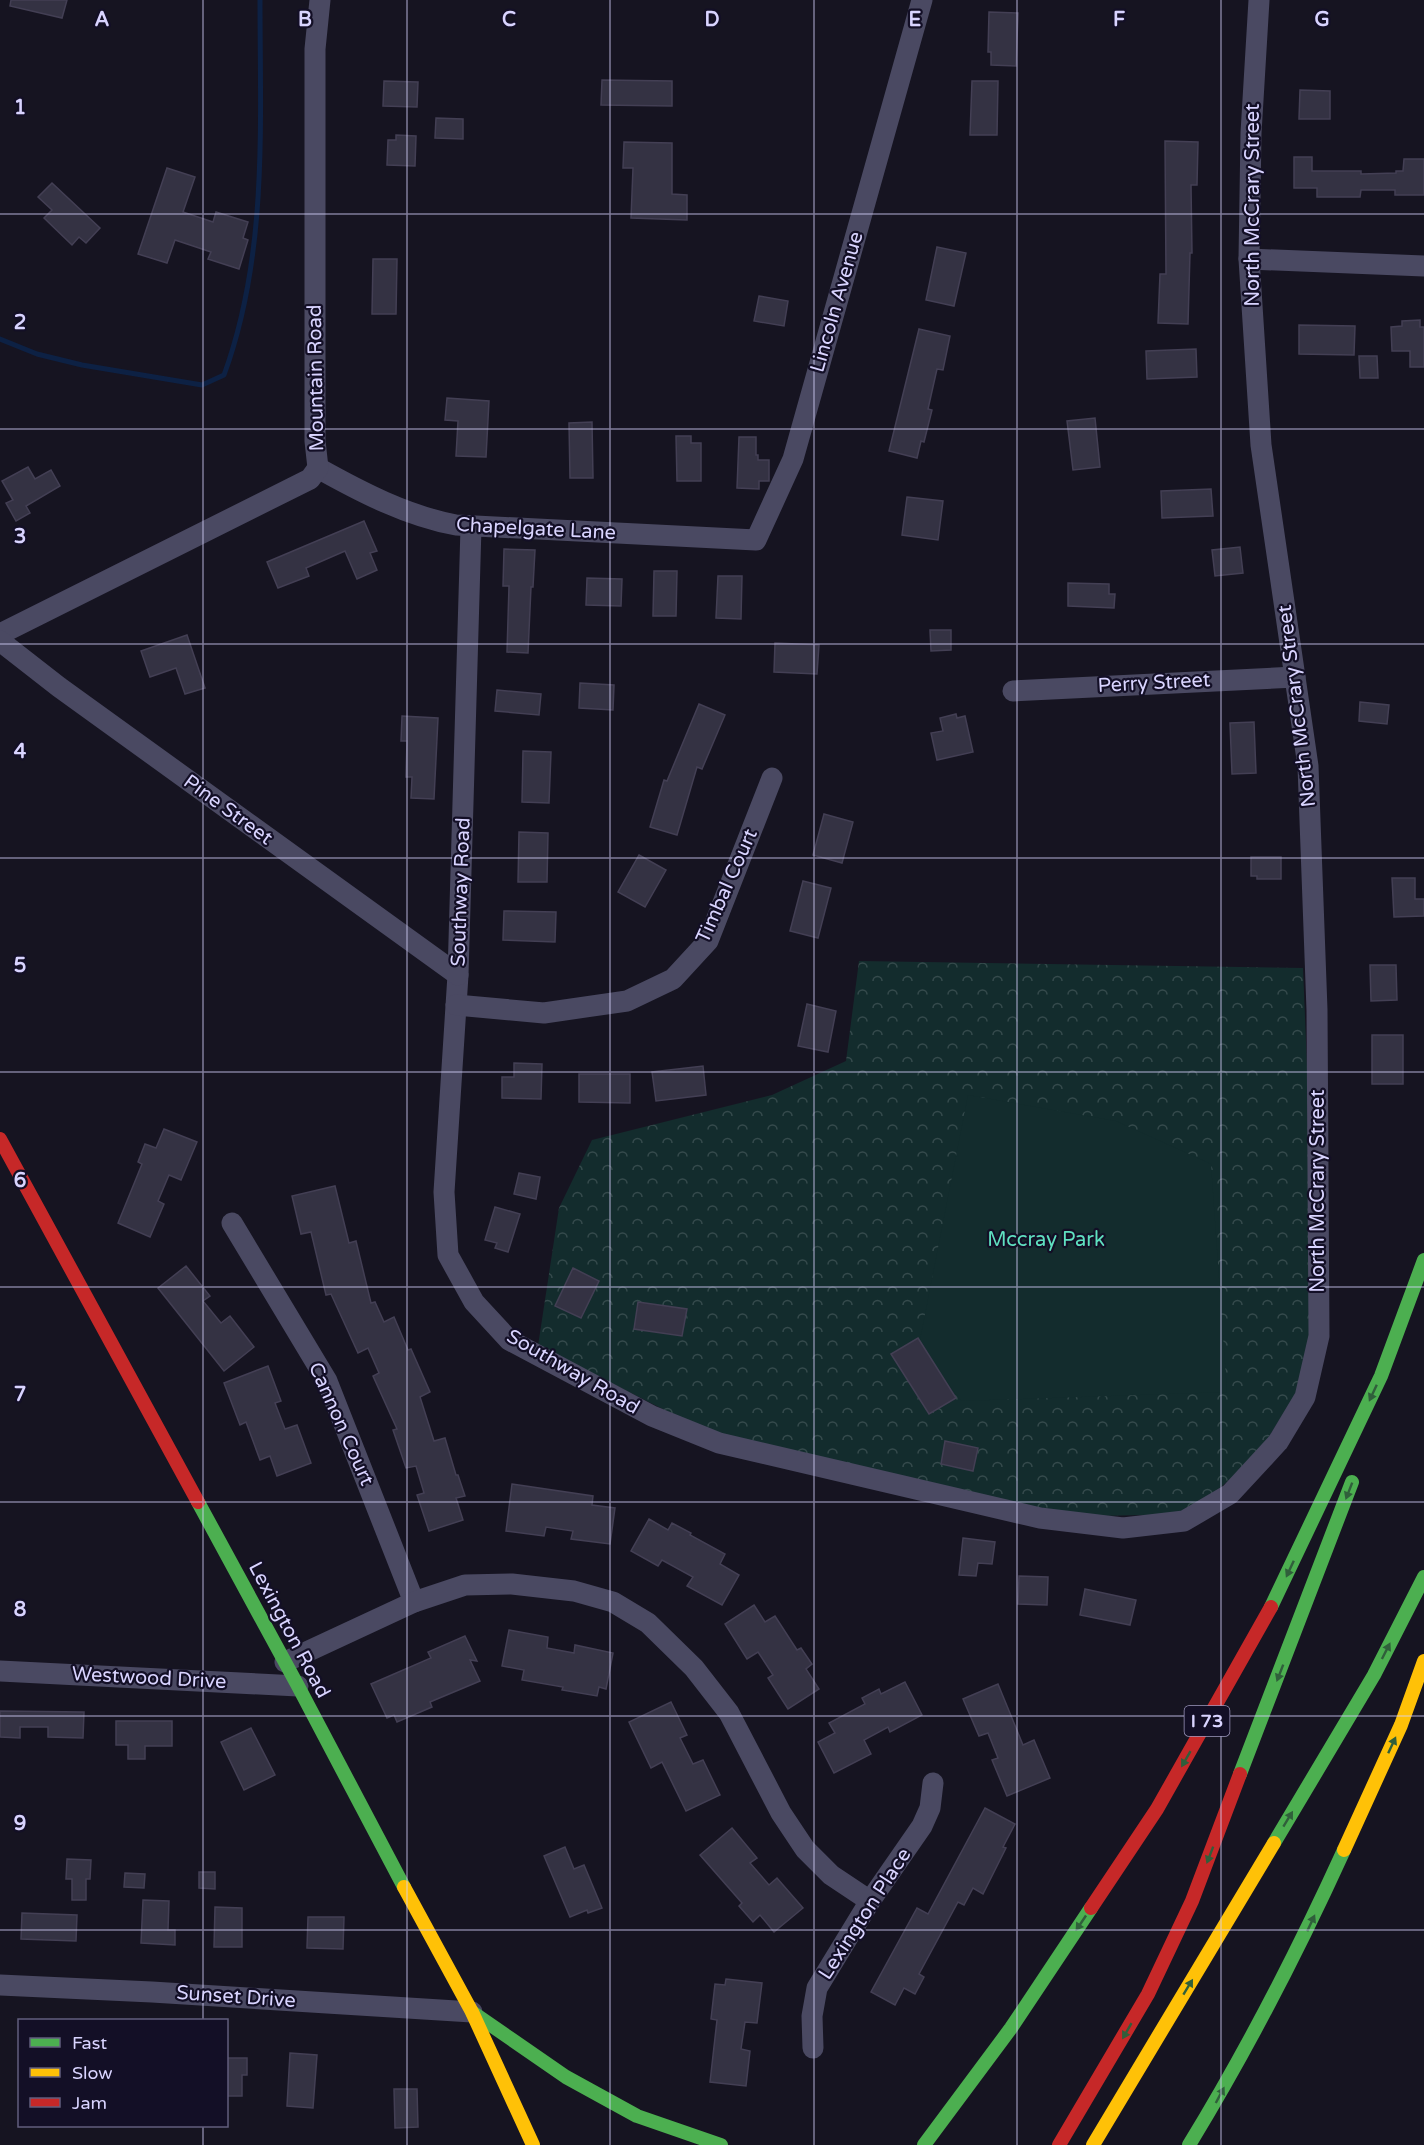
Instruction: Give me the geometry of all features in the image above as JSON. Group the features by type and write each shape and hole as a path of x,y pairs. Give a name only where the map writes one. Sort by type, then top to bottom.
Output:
{"main road":[{"name":"Lexington Road","path":"0,1139 298,1686 383,1850 472,2012 533,2145"},
{"name":"I 73","path":"924,2145 1011,2028 1157,1809 1261,1626 1381,1376 1424,1260"},
{"path":"1379,1413 1424,1277"},
{"path":"1059,2145 1148,1994 1192,1901 1358,1469"},
{"path":"1093,2145 1374,1676 1424,1577"},
{"path":"1189,2145 1220,2094 1303,1940 1401,1725 1424,1661"},
{"path":"472,2012 566,2077 637,2116 721,2145"}],"street":[{"name":"Mountain Road","path":"0,634 310,479 318,468 315,441 315,49 320,0"},
{"name":"Lincoln Avenue","path":"695,537 756,540 793,459 922,0"},
{"name":"North McCrary Street","path":"1259,0 1251,133 1249,259 1261,445 1308,766 1317,1010 1319,1336 1305,1397 1278,1442"},
{"path":"1249,259 1424,266"},
{"name":"Chapelgate Lane","path":"318,468 393,506 440,522 471,527 695,537"},
{"name":"Southway Road","path":"471,527 458,975 444,1192 448,1255 474,1302 510,1340 652,1416 719,1443 1040,1518 1123,1528 1184,1521 1230,1494 1278,1442"},
{"name":"Pine Street","path":"0,641 58,687 458,975"},
{"name":"Perry Street","path":"1013,691 1295,676"},
{"name":"Timbal Court","path":"456,1005 544,1013 627,1001 673,979 708,940 772,778"},
{"name":"Cannon Court","path":"232,1223 327,1381 414,1602"},
{"path":"285,1662 414,1602 465,1585 512,1584 584,1594 613,1602 648,1623 694,1668 729,1713 781,1813 806,1849 831,1875 870,1900"},
{"name":"Westwood Drive","path":"0,1671 298,1686"},
{"name":"Lexington Place","path":"813,2048 812,2016 817,1988 870,1900 922,1826 930,1808 933,1783"},
{"name":"Sunset Drive","path":"0,1985 472,2012"}],"green space":[{"name":"Mccray Park","path":"859,961 1303,968 1313,1215 1312,1368 1255,1459 1188,1514 1053,1517 724,1440 538,1346 559,1208 592,1140 772,1095 846,1061"},
{"path":"968,1095 1116,1121 1211,1164 1227,1392 961,1401 919,1345"}],"building":[{"path":"11,0 67,0 62,18 10,6"},
{"path":"989,12 1018,13 1016,66 991,65 991,52 988,52"},
{"path":"602,80 672,81 672,106 601,105"},
{"path":"384,81 418,82 417,107 383,106"},
{"path":"972,81 998,81 997,135 970,135"},
{"path":"1300,90 1330,91 1330,119 1299,119"},
{"path":"436,118 463,119 463,139 435,138"},
{"path":"396,135 416,136 415,166 387,165 388,140 396,140"},
{"path":"1165,141 1198,142 1197,185 1191,185 1192,253 1190,253 1188,324 1158,323 1160,274 1166,274"},
{"path":"624,142 672,143 672,194 687,195 687,220 631,218 633,168 623,168"},
{"path":"1294,157 1312,157 1312,171 1361,171 1361,174 1396,173 1396,171 1403,171 1404,159 1424,159 1424,195 1395,195 1395,190 1361,190 1360,197 1317,197 1317,188 1294,188"},
{"path":"167,168 195,177 183,212 213,222 216,212 248,222 243,238 248,240 239,269 208,259 211,252 175,240 167,263 138,254"},
{"path":"52,183 100,228 86,243 79,237 72,245 44,218 52,210 38,197"},
{"path":"937,247 966,253 954,306 926,300"},
{"path":"373,259 397,259 396,314 372,314"},
{"path":"759,296 788,301 784,326 754,321"},
{"path":"1420,320 1420,327 1424,327 1424,367 1410,367 1410,351 1392,351 1391,327 1402,326 1402,321"},
{"path":"1299,325 1355,326 1354,355 1299,354"},
{"path":"919,329 950,336 943,370 937,369 928,409 932,410 924,442 921,441 917,458 889,451"},
{"path":"1196,349 1197,377 1147,379 1146,351"},
{"path":"1359,356 1377,356 1378,378 1360,378"},
{"path":"447,398 489,401 486,457 456,456 458,421 445,420"},
{"path":"1095,418 1100,467 1073,470 1067,421"},
{"path":"592,422 593,478 570,478 569,423"},
{"path":"676,436 691,436 691,443 701,443 701,481 677,481"},
{"path":"739,437 756,437 758,460 769,460 769,481 759,481 759,489 737,488"},
{"path":"28,467 35,479 51,470 60,486 26,506 30,513 16,521 6,503 13,500 2,481"},
{"path":"1211,489 1213,516 1162,518 1161,491"},
{"path":"907,497 943,501 938,540 902,535"},
{"path":"364,521 377,551 370,553 377,570 357,579 345,551 306,568 309,576 278,588 267,562"},
{"path":"1240,547 1243,573 1215,576 1212,550"},
{"path":"504,549 535,550 528,653 507,652 509,586 503,586"},
{"path":"654,571 677,571 676,616 653,616"},
{"path":"718,576 742,576 741,619 716,618"},
{"path":"587,578 622,579 621,606 586,605"},
{"path":"1068,583 1109,584 1109,594 1115,594 1114,608 1068,606"},
{"path":"930,630 951,630 951,650 931,651"},
{"path":"187,635 205,688 185,694 176,668 150,677 141,651"},
{"path":"775,643 819,645 817,674 774,672"},
{"path":"580,683 614,685 613,710 579,708"},
{"path":"497,690 541,694 539,715 495,711"},
{"path":"1360,702 1389,705 1387,724 1359,721"},
{"path":"699,704 725,715 702,769 697,767 677,835 650,827 664,780 667,781"},
{"path":"956,714 957,718 965,716 973,752 937,760 931,733 943,731 940,718"},
{"path":"402,716 438,718 434,799 411,798 412,777 406,777 407,741 401,741"},
{"path":"1254,722 1256,773 1232,774 1230,723"},
{"path":"523,751 551,752 549,803 522,802"},
{"path":"824,814 853,822 842,863 813,855"},
{"path":"519,832 548,833 547,882 518,882"},
{"path":"639,855 666,870 645,907 618,892"},
{"path":"1251,857 1281,857 1281,879 1257,879 1257,876 1251,876"},
{"path":"1392,878 1415,878 1415,899 1424,899 1424,916 1394,917"},
{"path":"803,881 831,888 818,938 790,931"},
{"path":"504,911 556,912 555,942 503,940"},
{"path":"1370,965 1396,965 1397,1000 1371,1001"},
{"path":"807,1004 836,1011 828,1052 798,1046"},
{"path":"1372,1035 1403,1035 1403,1084 1372,1084"},
{"path":"514,1063 542,1064 541,1099 502,1098 502,1077 514,1077"},
{"path":"703,1066 706,1095 656,1101 652,1072"},
{"path":"579,1074 630,1074 630,1103 579,1102"},
{"path":"164,1129 197,1142 181,1180 169,1175 158,1201 164,1204 150,1237 118,1223 142,1164 138,1162 145,1144 156,1148"},
{"path":"519,1173 540,1177 536,1199 514,1194"},
{"path":"335,1186 349,1243 356,1241 371,1303 375,1302 384,1322 394,1317 430,1392 420,1397 434,1441 445,1438 456,1475 458,1475 465,1496 456,1498 463,1520 429,1531 417,1495 424,1493 416,1466 406,1468 393,1430 397,1429 373,1376 379,1373 368,1348 358,1353 331,1294 326,1295 311,1232 301,1234 292,1196"},
{"path":"495,1207 520,1214 508,1252 495,1248 497,1243 485,1240"},
{"path":"186,1266 210,1296 203,1301 221,1323 230,1316 254,1347 224,1371 158,1288"},
{"path":"573,1268 599,1281 581,1318 555,1306"},
{"path":"638,1302 687,1309 682,1336 634,1329"},
{"path":"918,1338 956,1398 929,1414 891,1354"},
{"path":"268,1366 281,1401 275,1403 285,1429 297,1425 311,1463 277,1476 270,1456 260,1460 246,1422 240,1425 224,1383"},
{"path":"945,1441 978,1448 973,1471 941,1464"},
{"path":"512,1484 593,1496 592,1505 615,1508 610,1544 571,1539 573,1531 546,1527 544,1536 506,1531"},
{"path":"649,1519 668,1530 672,1523 725,1554 720,1564 739,1575 722,1605 687,1586 693,1577 662,1560 658,1566 631,1551"},
{"path":"963,1538 995,1542 992,1564 978,1563 976,1576 959,1575"},
{"path":"1019,1576 1048,1577 1047,1605 1018,1604"},
{"path":"1085,1589 1136,1600 1130,1625 1080,1615"},
{"path":"754,1605 765,1622 775,1616 797,1650 801,1648 812,1664 806,1669 819,1689 788,1709 768,1678 773,1675 758,1652 747,1659 725,1624"},
{"path":"509,1630 548,1637 547,1648 574,1653 575,1645 613,1653 606,1689 599,1687 597,1696 522,1680 524,1670 502,1666"},
{"path":"465,1636 477,1661 470,1660 480,1681 430,1702 432,1707 397,1722 394,1715 387,1718 371,1684 431,1658 428,1652"},
{"path":"905,1682 922,1715 890,1732 888,1727 864,1740 871,1754 834,1773 818,1742 835,1733 829,1723 865,1704 862,1698 879,1689 881,1694"},
{"path":"998,1684 1023,1745 1034,1740 1050,1778 1007,1796 992,1760 998,1758 988,1733 979,1736 963,1699"},
{"path":"671,1702 687,1735 680,1738 693,1764 703,1760 720,1795 686,1811 662,1762 651,1768 629,1722"},
{"path":"0,1711 84,1712 83,1738 48,1737 48,1727 20,1727 20,1738 0,1737"},
{"path":"116,1721 172,1721 172,1746 145,1746 145,1759 128,1759 128,1745 116,1745"},
{"path":"251,1728 275,1775 244,1790 221,1742"},
{"path":"985,1808 1015,1824 1003,1847 1006,1848 983,1894 973,1888 964,1905 958,1902 919,1974 924,1977 915,1994 904,1988 895,2005 871,1992 917,1908 928,1914"},
{"path":"732,1828 757,1858 750,1863 769,1885 777,1878 803,1908 774,1932 760,1915 753,1922 739,1906 742,1903 700,1855"},
{"path":"565,1847 574,1869 584,1865 602,1908 588,1913 587,1910 570,1917 544,1856"},
{"path":"67,1859 91,1860 90,1879 86,1879 86,1900 72,1900 72,1879 66,1879"},
{"path":"199,1872 215,1872 215,1889 199,1888"},
{"path":"125,1873 145,1874 144,1888 124,1887"},
{"path":"143,1900 169,1901 168,1930 175,1930 175,1945 141,1943"},
{"path":"215,1907 242,1908 242,1947 214,1947"},
{"path":"22,1913 77,1915 76,1941 21,1939"},
{"path":"308,1917 344,1917 343,1949 307,1948"},
{"path":"726,1979 762,1983 757,2023 745,2022 741,2049 750,2051 746,2086 710,2082 717,2020 711,2019 715,1984 725,1985"},
{"path":"290,2053 317,2055 313,2108 287,2106"},
{"path":"228,2058 247,2058 247,2075 242,2075 242,2096 228,2096"},
{"path":"394,2089 417,2089 418,2127 395,2128"}],"waterway":[{"path":"0,339 37,354 82,365 202,385 224,375 238,330 255,237 260,142 260,0"}],"traffic: fast":[{"path":"1271,1607 1381,1376 1424,1260"},
{"path":"1240,1774 1352,1482"},
{"path":"198,1502 404,1887"},
{"path":"1274,1843 1374,1675 1424,1577"},
{"path":"1189,2145 1271,2000 1344,1850"},
{"path":"924,2145 1011,2028 1091,1908"},
{"path":"472,2012 566,2077 637,2116 721,2145"}],"traffic: slow":[{"path":"1344,1850 1401,1725 1424,1661"},
{"path":"1093,2145 1274,1843"},
{"path":"404,1887 472,2012 533,2145"}],"traffic: jam":[{"path":"0,1139 198,1502"},
{"path":"1091,1908 1157,1809 1271,1607"},
{"path":"1059,2145 1148,1994 1192,1901 1240,1774"}]}
